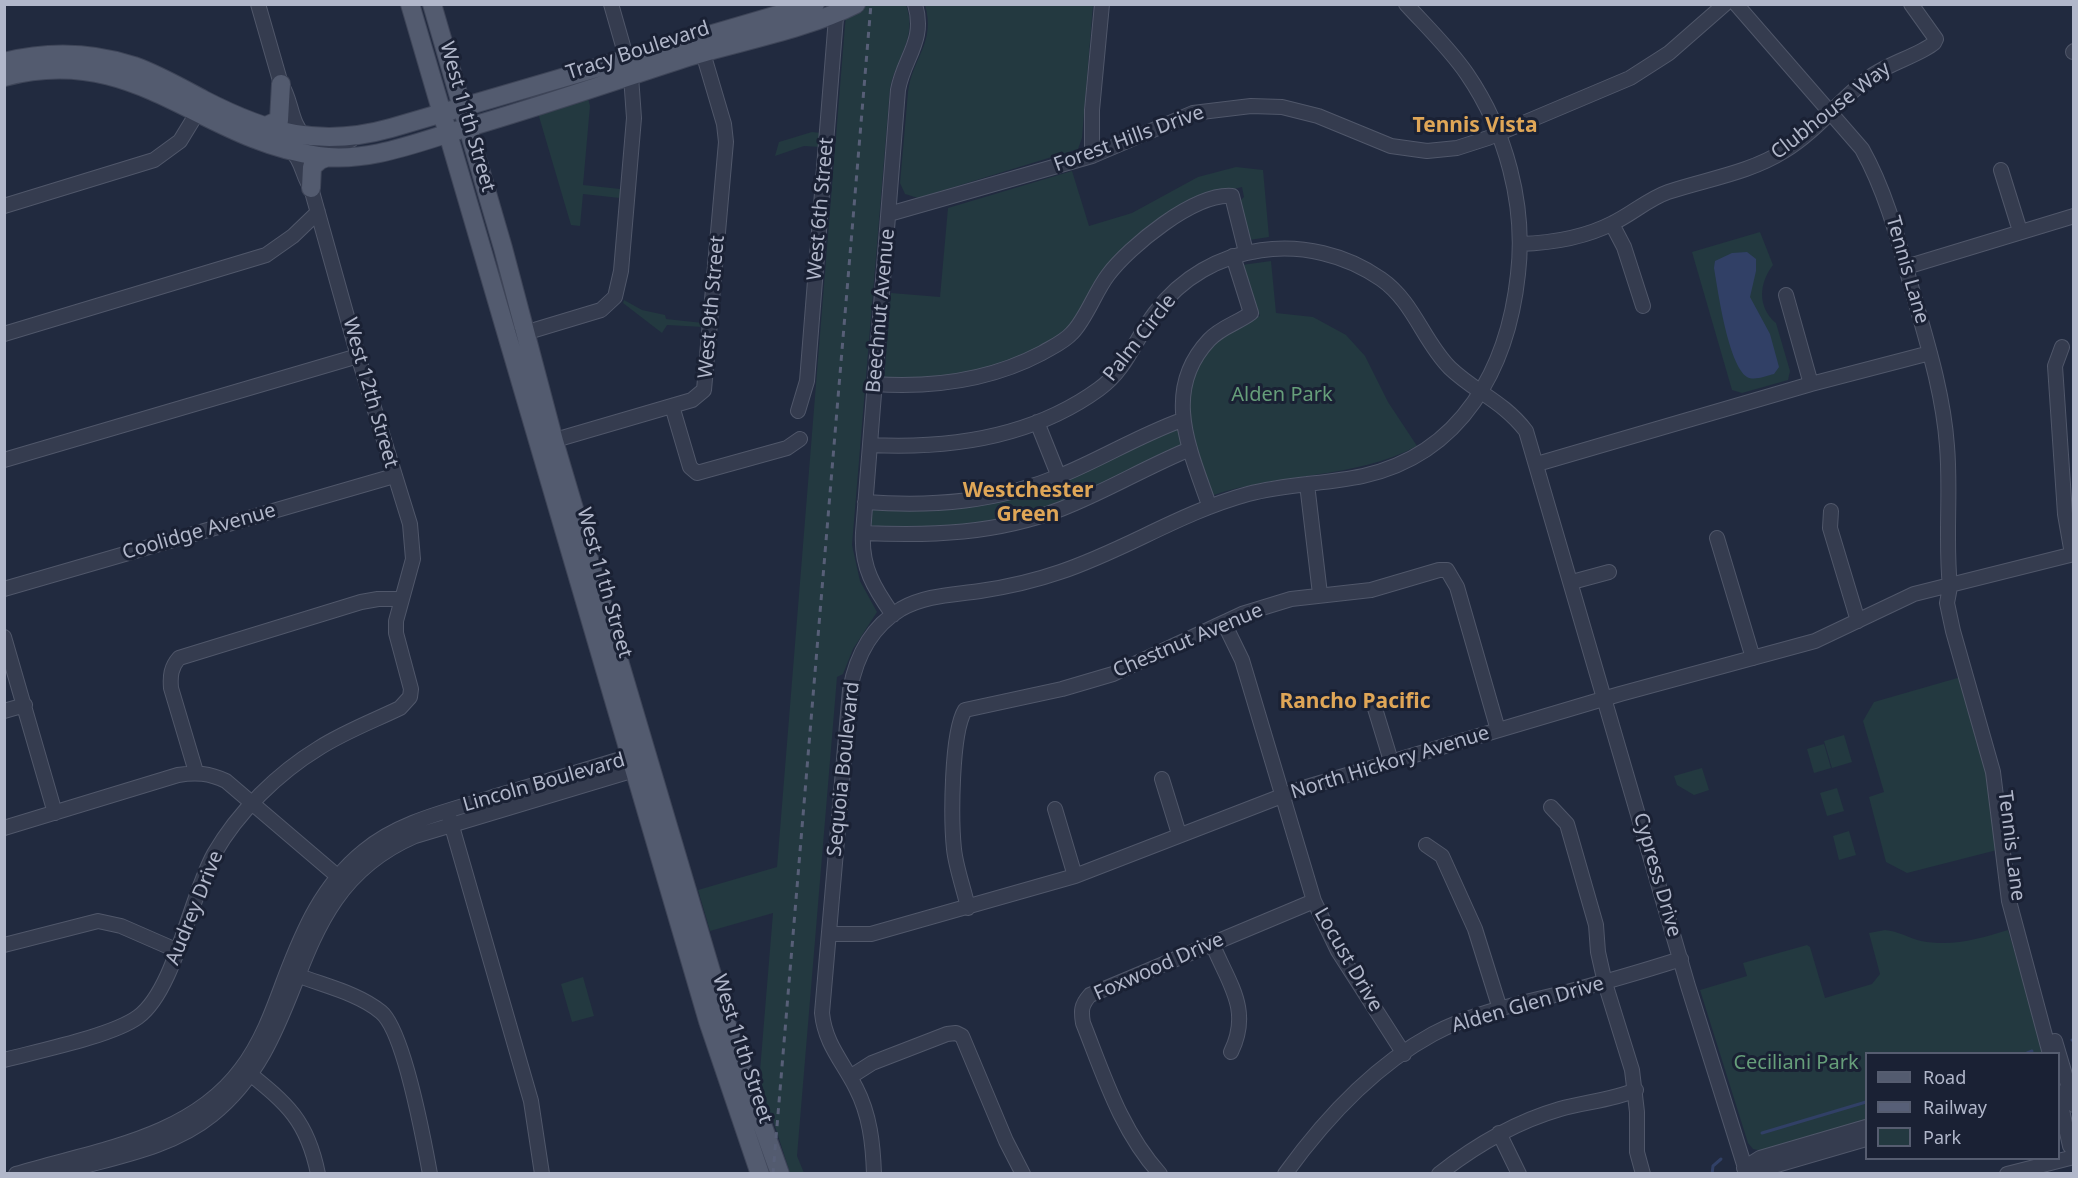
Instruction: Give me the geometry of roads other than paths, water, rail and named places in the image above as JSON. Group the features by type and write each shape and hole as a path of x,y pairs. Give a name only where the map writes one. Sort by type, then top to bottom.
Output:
{"main road":[{"name":"West 11th Street","path":"410,4 448,134 517,336"},
{"name":"West 11th Street","path":"432,4 468,128 517,336 639,763 711,1032 759,1173"},
{"name":"Tracy Boulevard","path":"298,144 328,157 376,154 581,94 675,46 815,4"},
{"name":"Tracy Boulevard","path":"298,144 327,138 361,136 462,108 703,52 856,4"},
{"path":"4,62 53,54 97,57 146,71 201,107 229,129 255,140 298,144"},
{"path":"4,77 53,69 101,72 264,127 298,144"},
{"path":"264,127 279,120 281,84"},
{"path":"311,188 312,167 328,157"},
{"name":"West 11th Street","path":"639,763 740,1065 780,1173"}],"street":[{"name":"West 12th Street","path":"258,4 281,84 287,93 304,178 311,188 413,541 413,559 396,633 411,689 410,698 400,708 370,723"},
{"path":"517,336 601,310 615,297 621,271 634,118 629,68 611,4"},
{"name":"Beechnut Avenue","path":"893,615 873,586 865,568 862,533 898,90 918,39 919,21 915,4"},
{"path":"1092,156 1092,110 1102,4"},
{"name":"Sequoia Boulevard","path":"874,1173 868,1117 850,1077 828,1044 822,1013 855,667 865,644 893,615 925,599 1009,586 1061,572 1090,561 1209,505 1251,493 1364,476 1401,464 1441,439 1460,423 1482,392 1506,339 1515,299 1520,244 1515,191 1498,134 1468,75 1406,4"},
{"name":"Forest Hills Drive","path":"889,214 1092,156 1115,148 1178,118 1238,106 1297,110 1337,123 1377,142 1407,149 1458,148 1498,134 1648,68 1725,4"},
{"name":"Tennis Lane","path":"1736,4 1862,149 1874,171 1906,267 1925,354 1942,404 1947,448 1950,587 1947,603 1993,772 2011,911 2050,1052"},
{"name":"Clubhouse Way","path":"1520,244 1558,241 1612,224 1667,193 1741,171 1785,150 1832,113 1869,78 1894,61 1930,46 1936,39 1911,4"},
{"name":"West 6th Street","path":"798,411 807,381 837,9"},
{"path":"703,52 706,45 739,34 754,22"},
{"name":"West 9th Street","path":"547,443 672,406 698,396 706,381 726,142 724,124 703,52"},
{"path":"4,206 154,160 180,141 201,107"},
{"path":"2001,170 2020,231"},
{"path":"874,384 916,386 958,382 996,373 1046,351 1073,333 1108,276 1131,249 1159,227 1212,200 1232,196 1251,312 1220,330 1199,353 1186,380 1182,420 1209,505"},
{"path":"4,334 266,255 293,236 318,212"},
{"path":"1906,267 2073,216"},
{"path":"1612,224 1627,257 1642,306"},
{"name":"Palm Circle","path":"870,444 951,444 998,435 1037,422 1098,390 1112,378 1131,356 1155,313 1181,285 1215,263 1240,254 1269,248 1310,249 1358,264 1383,281 1402,298 1439,356 1452,370 1482,392"},
{"path":"1786,295 1811,384"},
{"path":"2062,347 2055,366 2065,514 2073,554"},
{"path":"1537,464 1811,384 1925,354"},
{"path":"4,460 358,357"},
{"name":"Cypress Drive","path":"1482,392 1515,416 1526,431 1745,1172"},
{"path":"672,406 690,467 697,473 787,448 800,439"},
{"path":"865,502 926,505 979,499 1059,477 1133,439 1182,420"},
{"path":"1037,422 1059,477"},
{"path":"862,533 940,535 998,528 1062,509 1190,449"},
{"name":"Coolidge Avenue","path":"4,589 394,476"},
{"path":"1307,484 1320,594"},
{"path":"1831,511 1830,528 1858,621"},
{"path":"1717,538 1753,658"},
{"name":"North Hickory Avenue","path":"829,934 872,934 1075,876 1284,795 1606,698 1815,641 1914,594 1950,587 2073,554"},
{"name":"Chestnut Avenue","path":"968,908 954,851 952,823 957,744 965,710 1062,689 1113,674 1242,614 1320,594 1371,590 1439,570 1447,570 1457,587 1498,730"},
{"path":"1572,582 1609,572"},
{"name":"Tennis Lane","path":"1950,587 2001,768 2017,901 2060,1052"},
{"path":"196,772 171,688 170,675 173,664 179,658 187,653 361,602 402,599"},
{"name":"Locust Drive","path":"1224,623 1242,660 1314,900 1338,951 1404,1054"},
{"path":"4,637 55,813"},
{"path":"1373,702 1391,761"},
{"path":"4,711 25,705"},
{"name":"Audrey Drive","path":"4,1060 107,1031 134,1020 153,1003 165,982 214,855 252,803 285,773 318,748 370,723"},
{"name":"Lincoln Boulevard","path":"16,1173 58,1170 172,1126 214,1099 247,1071 277,1029 293,973 341,880 364,850 387,835 639,763"},
{"path":"4,828 178,775 196,772 213,774 226,781 341,880"},
{"path":"1162,779 1179,834"},
{"path":"1551,807 1567,824 1596,925 1598,952 1605,982 1632,1070 1637,1152 1643,1173"},
{"path":"1055,809 1075,876"},
{"path":"449,818 531,1101 542,1173"},
{"path":"1426,845 1442,856 1475,929 1500,1009"},
{"name":"Foxwood Drive","path":"1160,1173 1131,1136 1110,1094 1081,1011 1083,1002 1090,996 1314,900"},
{"path":"4,945 98,921 121,926 176,950"},
{"path":"1212,943 1240,1006 1241,1024 1231,1052"},
{"name":"Alden Glen Drive","path":"1285,1173 1326,1121 1404,1054 1432,1034 1500,1009 1605,982 1681,959"},
{"path":"293,973 369,1004 389,1021 422,1129 430,1173"},
{"path":"850,1077 872,1063 947,1034 956,1033 962,1036 1006,1141 1023,1173"},
{"name":"Tennis Lane","path":"2060,1054 2073,1105"},
{"path":"247,1071 298,1117 308,1136 318,1173"},
{"path":"1439,1173 1499,1133 1557,1110 1620,1096 1635,1090"},
{"path":"2060,1101 2073,1151"},
{"path":"1745,1172 1760,1158 1865,1126"},
{"path":"1499,1133 1519,1173"},
{"path":"1745,1172 1763,1170 1865,1139"},
{"path":"2007,1173 2073,1157"}],"water":[{"path":"1747,252 1756,259 1756,271 1750,297 1770,334 1779,367 1774,374 1757,378 1747,377 1740,370 1734,358 1721,309 1714,268 1715,261 1732,253"}],"waterway":[{"path":"1762,1133 1865,1102"},
{"path":"1712,1174 1713,1166 1721,1159"}],"railway":[{"path":"773,1174 871,4"}],"district":[{"name":"Tennis Vista","path":"1475,126"},
{"name":"Westchester Green","path":"1028,503"},
{"name":"Rancho Pacific","path":"1355,702"}],"park label":[{"name":"Alden Park","path":"1282,395"},
{"name":"Ceciliani Park","path":"1796,1063"}]}
